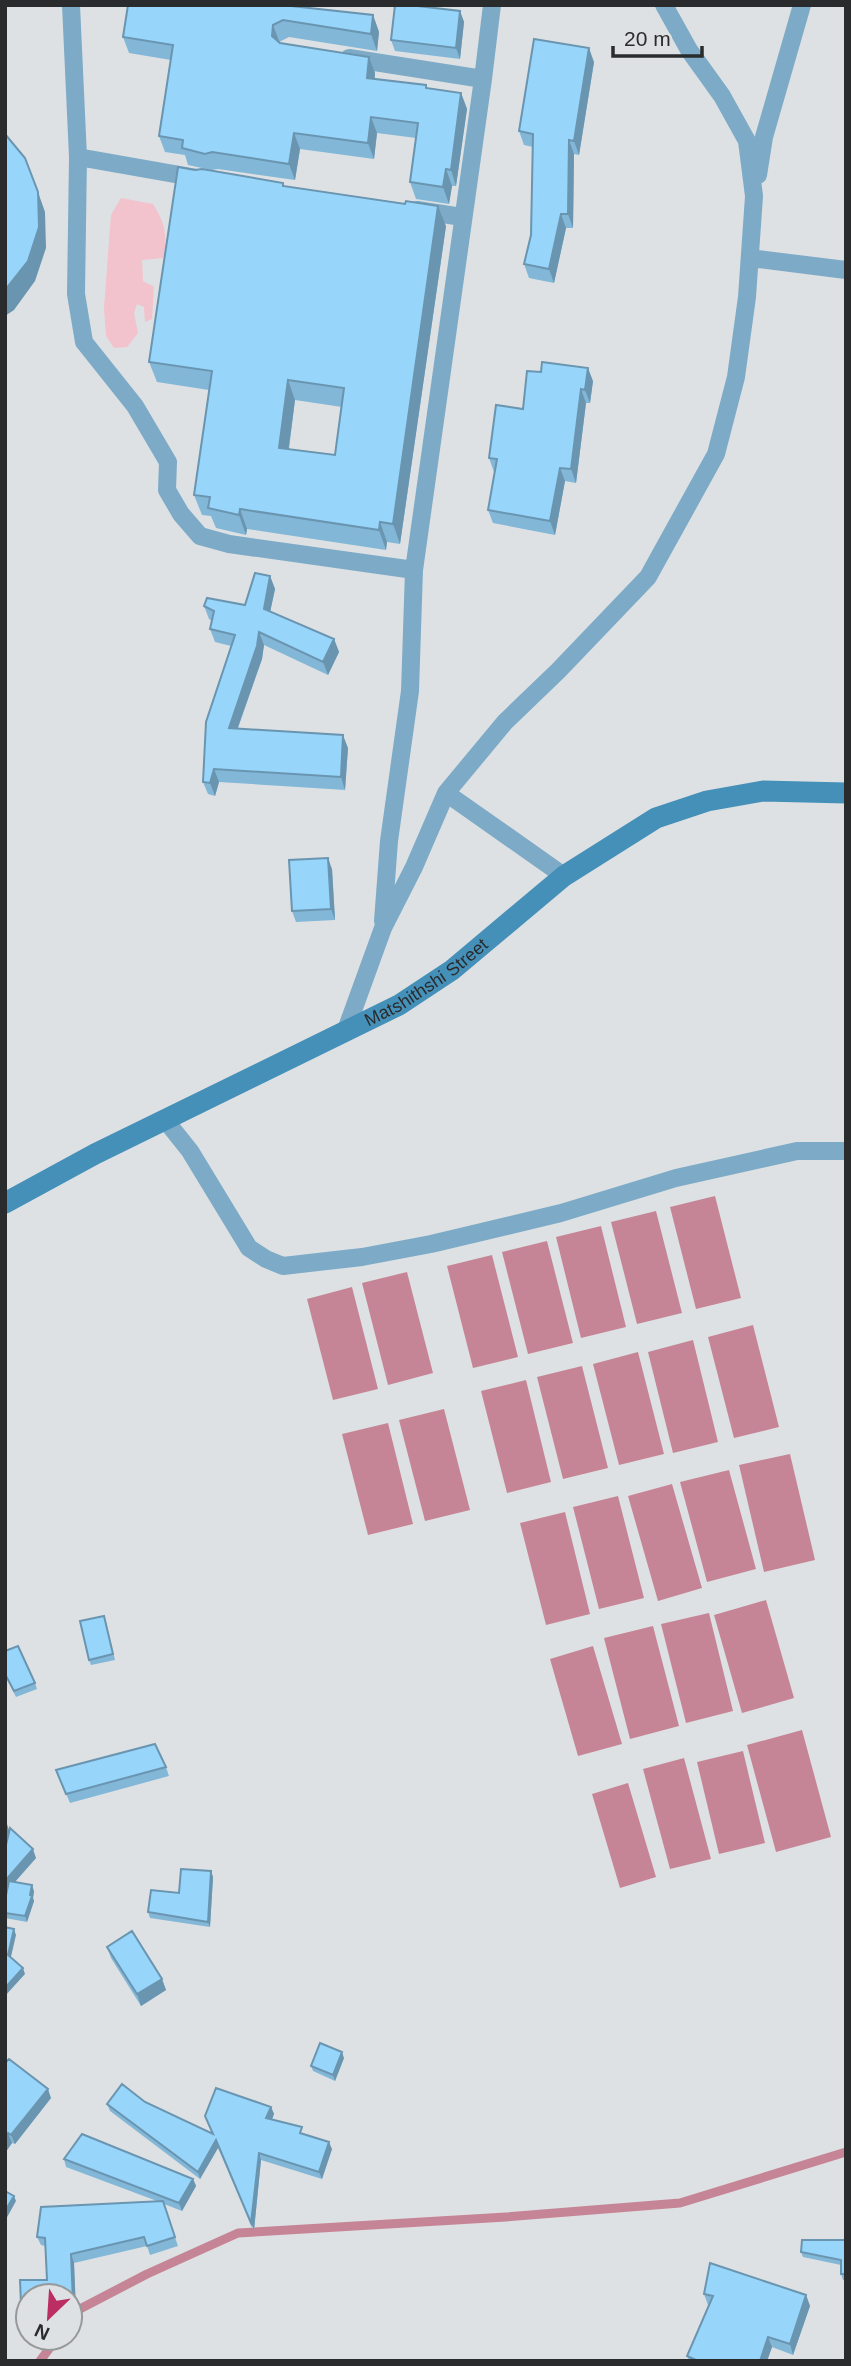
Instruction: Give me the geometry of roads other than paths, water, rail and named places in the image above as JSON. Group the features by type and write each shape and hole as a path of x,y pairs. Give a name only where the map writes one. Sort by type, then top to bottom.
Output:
{"main road":[{"name":"Matshithshi Street","path":"5,1203 95,1154 399,1005 452,970 564,876 656,818 707,801 763,790 846,793"}],"lane":[{"path":"71,5 78,157 76,294 84,342 135,406 168,462 167,490 181,514 200,536 229,544 414,570"},
{"path":"383,928 389,841 410,691 414,570 492,5"},
{"path":"664,5 689,50 722,96 747,141 754,196"},
{"path":"346,1030 383,928 414,867 446,793 505,722 648,577 716,454 736,377 747,297 754,196 764,136 802,5"},
{"path":"327,54 483,79"},
{"path":"78,157 204,179"},
{"path":"394,207 462,217"},
{"path":"750,258 846,270"},
{"path":"446,793 564,876"},
{"path":"166,1121 190,1150 249,1248 283,1266 362,1257 431,1244 561,1213 676,1178 797,1151 846,1151"}],"waterway":[{"path":"84,2307 147,2274 238,2233 506,2217 680,2203 846,2152"},
{"path":"40,2361 47,2352"}]}
